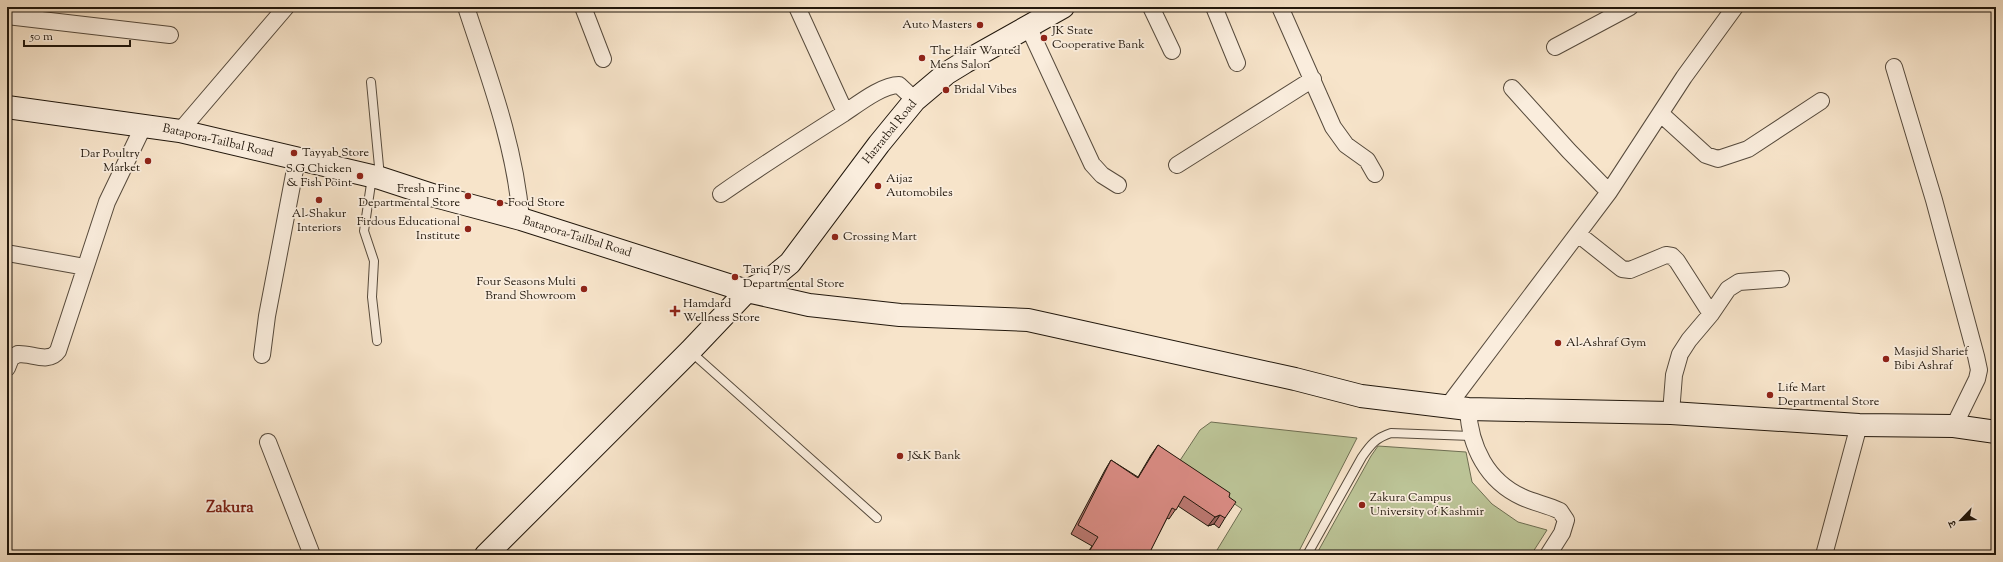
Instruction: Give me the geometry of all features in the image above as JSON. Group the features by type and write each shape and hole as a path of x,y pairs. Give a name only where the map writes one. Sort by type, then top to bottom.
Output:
{"main road":[{"name":"Hazratbal Road","path":"486,555 690,351 747,291 772,278 790,263 883,138 915,100 947,73 1063,7"},
{"name":"Batapora-Tailbal Road","path":"7,107 180,131 376,177 435,196 521,219 747,291 833,309 900,315 1028,320 1295,379 1360,396 1458,408 1671,413 1859,425 1954,426 1996,432"}],"street":[{"path":"180,131 286,7"},
{"path":"466,7 506,130 516,176 521,219"},
{"path":"583,7 603,59"},
{"path":"797,7 845,112"},
{"path":"1151,7 1172,51"},
{"path":"1214,7 1237,63"},
{"path":"1280,7 1333,126 1340,138 1367,160 1375,174"},
{"path":"1555,47 1630,7"},
{"path":"1548,555 1562,533 1566,520 1560,511 1522,498 1499,482 1482,461 1458,408 1578,234 1609,192 1684,77 1735,7"},
{"path":"7,16 170,35"},
{"path":"1028,26 1092,164 1102,175 1118,184"},
{"path":"1894,67 1934,200 1979,370 1954,426"},
{"path":"1177,165 1313,79"},
{"path":"721,194 785,150 845,112 892,85 899,85 915,100"},
{"path":"1512,88 1569,151 1609,192"},
{"path":"1661,114 1706,155 1718,160 1748,148 1821,101"},
{"path":"7,368 11,358 18,354 48,358 55,355 110,195 144,125"},
{"path":"262,355 267,316 297,159"},
{"path":"1578,234 1622,269 1630,270 1666,255 1672,256 1677,261 1711,314"},
{"path":"7,253 85,267"},
{"path":"1671,413 1674,376 1680,354 1689,340 1711,314 1732,285 1740,282 1781,279"},
{"path":"1824,555 1859,425"},
{"path":"268,442 312,555"}],"lane":[{"path":"371,82 376,177 364,231 374,261 372,297 377,341"},
{"path":"690,351 877,518"},
{"path":"1307,555 1362,457 1371,444 1379,437 1391,433 1471,436"}],"green space":[{"path":"1211,422 1357,438 1297,555 1214,555 1242,509 1177,465 1200,430"},
{"path":"1378,446 1466,452 1472,482 1492,504 1518,522 1547,530 1531,555 1316,555"}],"building":[{"path":"1158,445 1230,493 1229,497 1236,502 1225,518 1220,515 1215,517 1184,496 1176,510 1172,508 1149,554 1087,555 1098,537 1078,525 1111,460 1138,478"}],"place":[{"name":"Auto Masters","path":"980,25"},
{"name":"JK State Cooperative Bank","path":"1044,38"},
{"name":"The Hair Wanted Mens Salon","path":"922,58"},
{"name":"Bridal Vibes","path":"946,90"},
{"name":"Tayyab Store","path":"294,153"},
{"name":"Dar Poultry Market","path":"148,161"},
{"name":"S.G Chicken & Fish Point","path":"360,176"},
{"name":"Aijaz Automobiles","path":"878,186"},
{"name":"Fresh n Fine Departmental Store","path":"468,196"},
{"name":"Al-Shakur Interiors","path":"319,200"},
{"name":"Food Store","path":"500,203"},
{"name":"Firdous Educational Institute","path":"468,229"},
{"name":"Crossing Mart","path":"835,237"},
{"name":"Tariq P/S Departmental Store","path":"735,277"},
{"name":"Four Seasons Multi Brand Showroom","path":"584,289"},
{"name":"Hamdard Wellness Store","path":"675,311"},
{"name":"Al-Ashraf Gym","path":"1558,343"},
{"name":"Masjid Sharief Bibi Ashraf","path":"1886,359"},
{"name":"Life Mart Departmental Store","path":"1770,395"},
{"name":"J&K Bank","path":"900,456"},
{"name":"Zakura Campus University of Kashmir","path":"1362,505"}],"district":[{"name":"Zakura","path":"230,508"}]}
